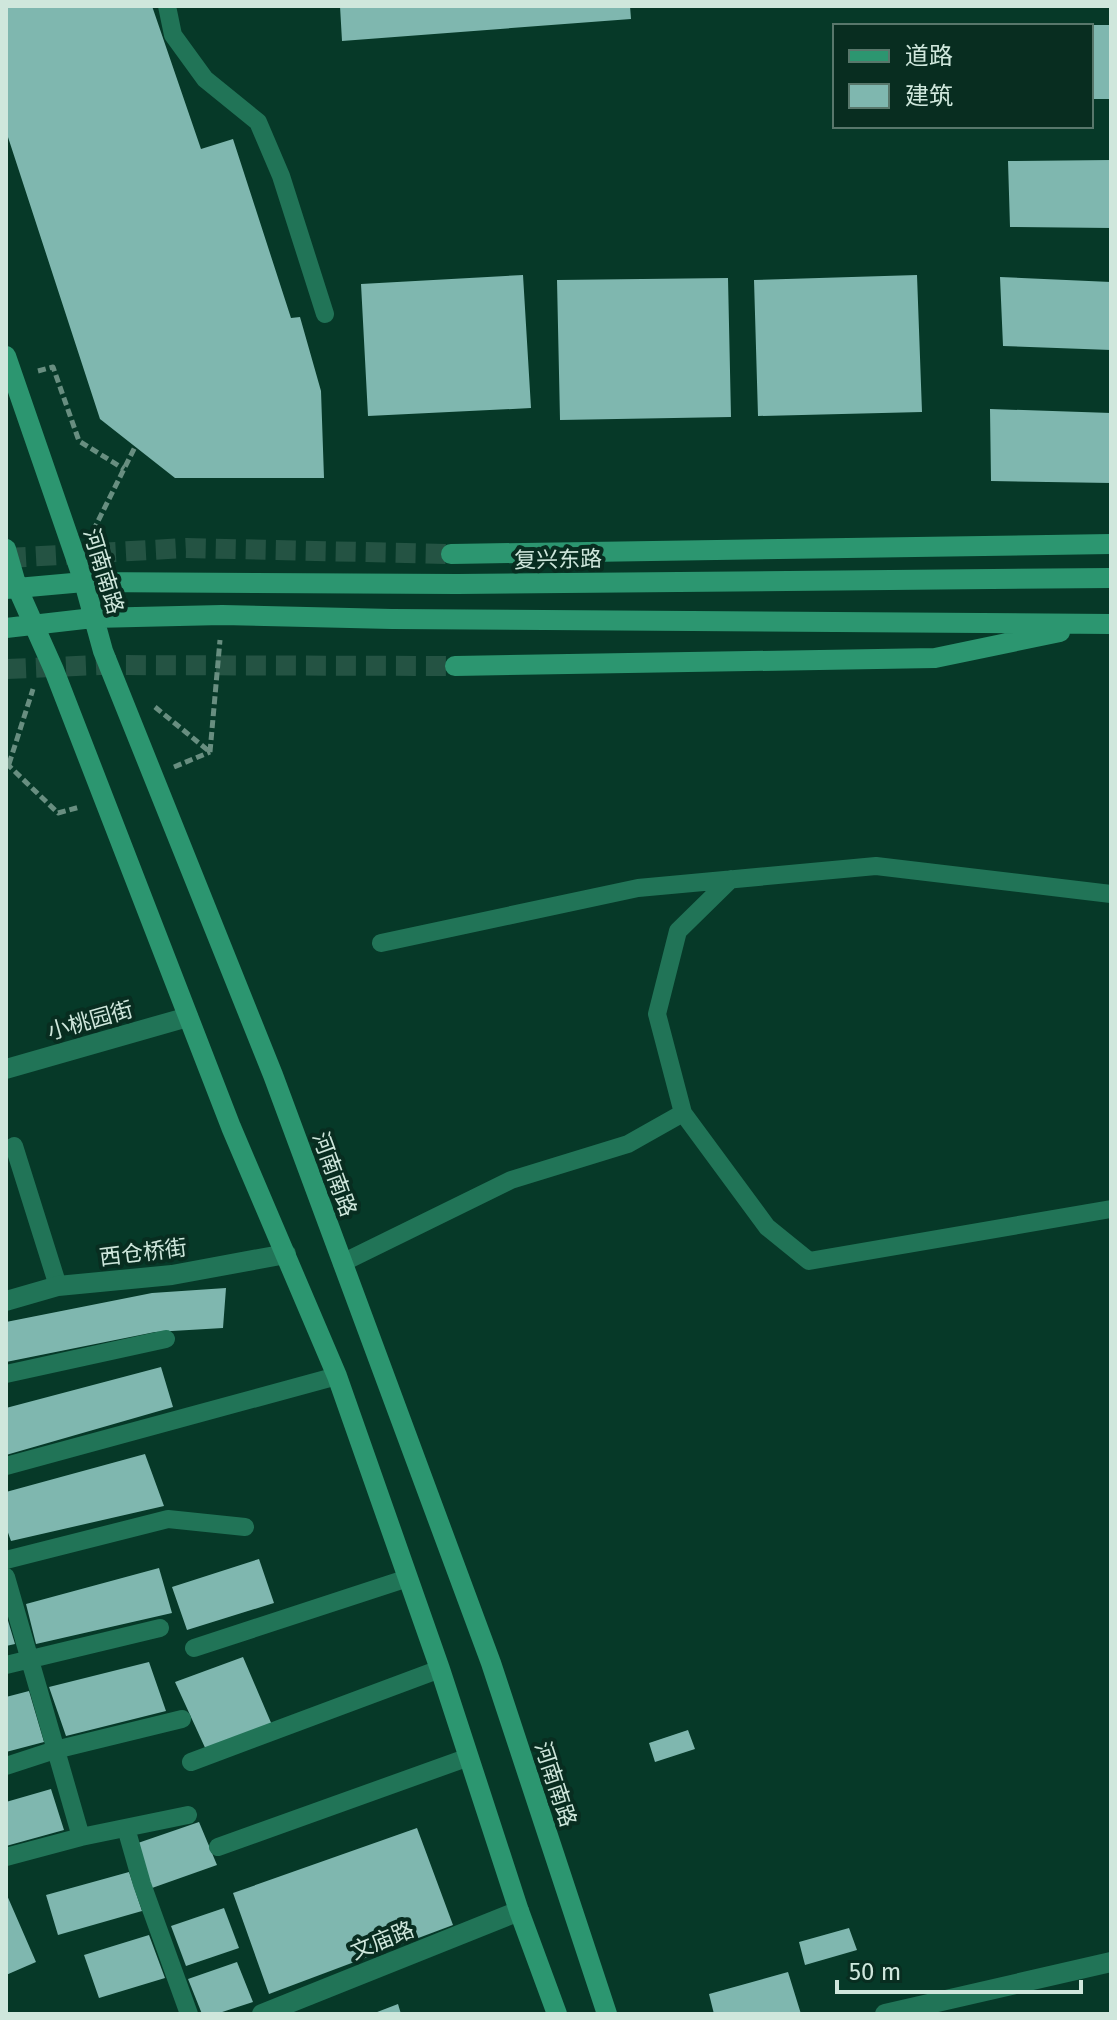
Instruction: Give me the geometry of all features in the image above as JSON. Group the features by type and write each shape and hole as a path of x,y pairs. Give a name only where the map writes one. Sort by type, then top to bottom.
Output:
{"main road":[{"name":"河南南路","path":"6,356 84,582 103,651 273,1075 491,1663 607,2014"},
{"name":"复兴东路","path":"451,554 1111,544"},
{"path":"6,549 12,588 54,670 231,1127 337,1376 557,2014"},
{"name":"复兴东路","path":"12,588 84,582 473,584 1111,578"},
{"path":"6,628 93,618 222,615 1105,624"},
{"path":"455,666 935,658 1105,624"}],"street":[{"name":"小桃园街","path":"6,1069 188,1017"},
{"name":"西仓桥街","path":"6,1301 58,1286 172,1275 286,1254"},
{"name":"文庙路","path":"262,2014 519,1911"},
{"path":"885,2014 1111,1962"}],"lane":[{"path":"167,6 173,35 205,79 258,122 281,176 325,314"},
{"path":"381,943 638,888 876,866 1111,894"},
{"path":"731,879 678,931 657,1014 683,1113 767,1227 809,1261 1111,1209"},
{"path":"342,1263 511,1180 628,1144 683,1113"},
{"path":"14,1146 58,1286"},
{"path":"6,1374 166,1339"},
{"path":"6,1466 337,1376"},
{"path":"6,1560 168,1519 245,1527"},
{"path":"6,1577 81,1837"},
{"path":"194,1648 408,1578"},
{"path":"6,1665 160,1628"},
{"path":"191,1762 440,1669"},
{"path":"6,1766 55,1750 182,1719"},
{"path":"218,1847 469,1757"},
{"path":"6,1857 81,1837 188,1815"},
{"path":"126,1828 142,1884 189,2014"}],"path":[{"path":"53,367 79,441 124,469"},
{"path":"90,538 135,447"},
{"path":"153,776 210,752 222,615"},
{"path":"37,675 8,763 58,813"}],"building":[{"path":"6,6 152,6 201,149 233,139 291,318 300,317 321,391 324,478 175,478 100,419 6,131"},
{"path":"340,6 630,6 631,19 342,41"},
{"path":"1093,25 1111,25 1111,99 1093,99"},
{"path":"1111,160 1111,228 1010,227 1008,161"},
{"path":"523,275 531,408 368,416 361,284"},
{"path":"917,275 922,412 758,416 754,280"},
{"path":"1000,277 1111,282 1111,350 1003,346"},
{"path":"728,278 731,417 560,420 557,280"},
{"path":"990,409 1111,413 1111,483 991,481"},
{"path":"226,1288 223,1328 155,1332 6,1362 6,1322 152,1293"},
{"path":"161,1367 173,1407 6,1455 6,1408"},
{"path":"145,1454 164,1506 11,1541 6,1527 6,1492"},
{"path":"259,1559 274,1603 187,1630 172,1587"},
{"path":"159,1568 172,1613 36,1644 26,1604"},
{"path":"6,1614 15,1644 6,1646"},
{"path":"243,1657 272,1725 207,1752 175,1682"},
{"path":"149,1662 166,1711 66,1736 49,1687"},
{"path":"29,1691 44,1742 6,1752 6,1697"},
{"path":"688,1730 695,1749 655,1762 649,1743"},
{"path":"51,1789 64,1830 6,1846 6,1802"},
{"path":"199,1822 217,1865 152,1888 135,1844"},
{"path":"417,1828 453,1925 269,1994 233,1893"},
{"path":"129,1872 142,1911 58,1935 46,1895"},
{"path":"6,1893 36,1962 6,1975"},
{"path":"224,1908 239,1948 186,1966 171,1926"},
{"path":"849,1928 857,1950 805,1965 799,1942"},
{"path":"149,1935 165,1978 99,1998 84,1955"},
{"path":"237,1962 253,2002 216,2014 202,2014 188,1979"},
{"path":"788,1972 801,2014 714,2014 709,1994"},
{"path":"398,2004 401,2014 372,2014"}],"tunnel":[{"path":"6,558 186,548 451,554"},
{"path":"6,669 100,665 455,666"}]}
